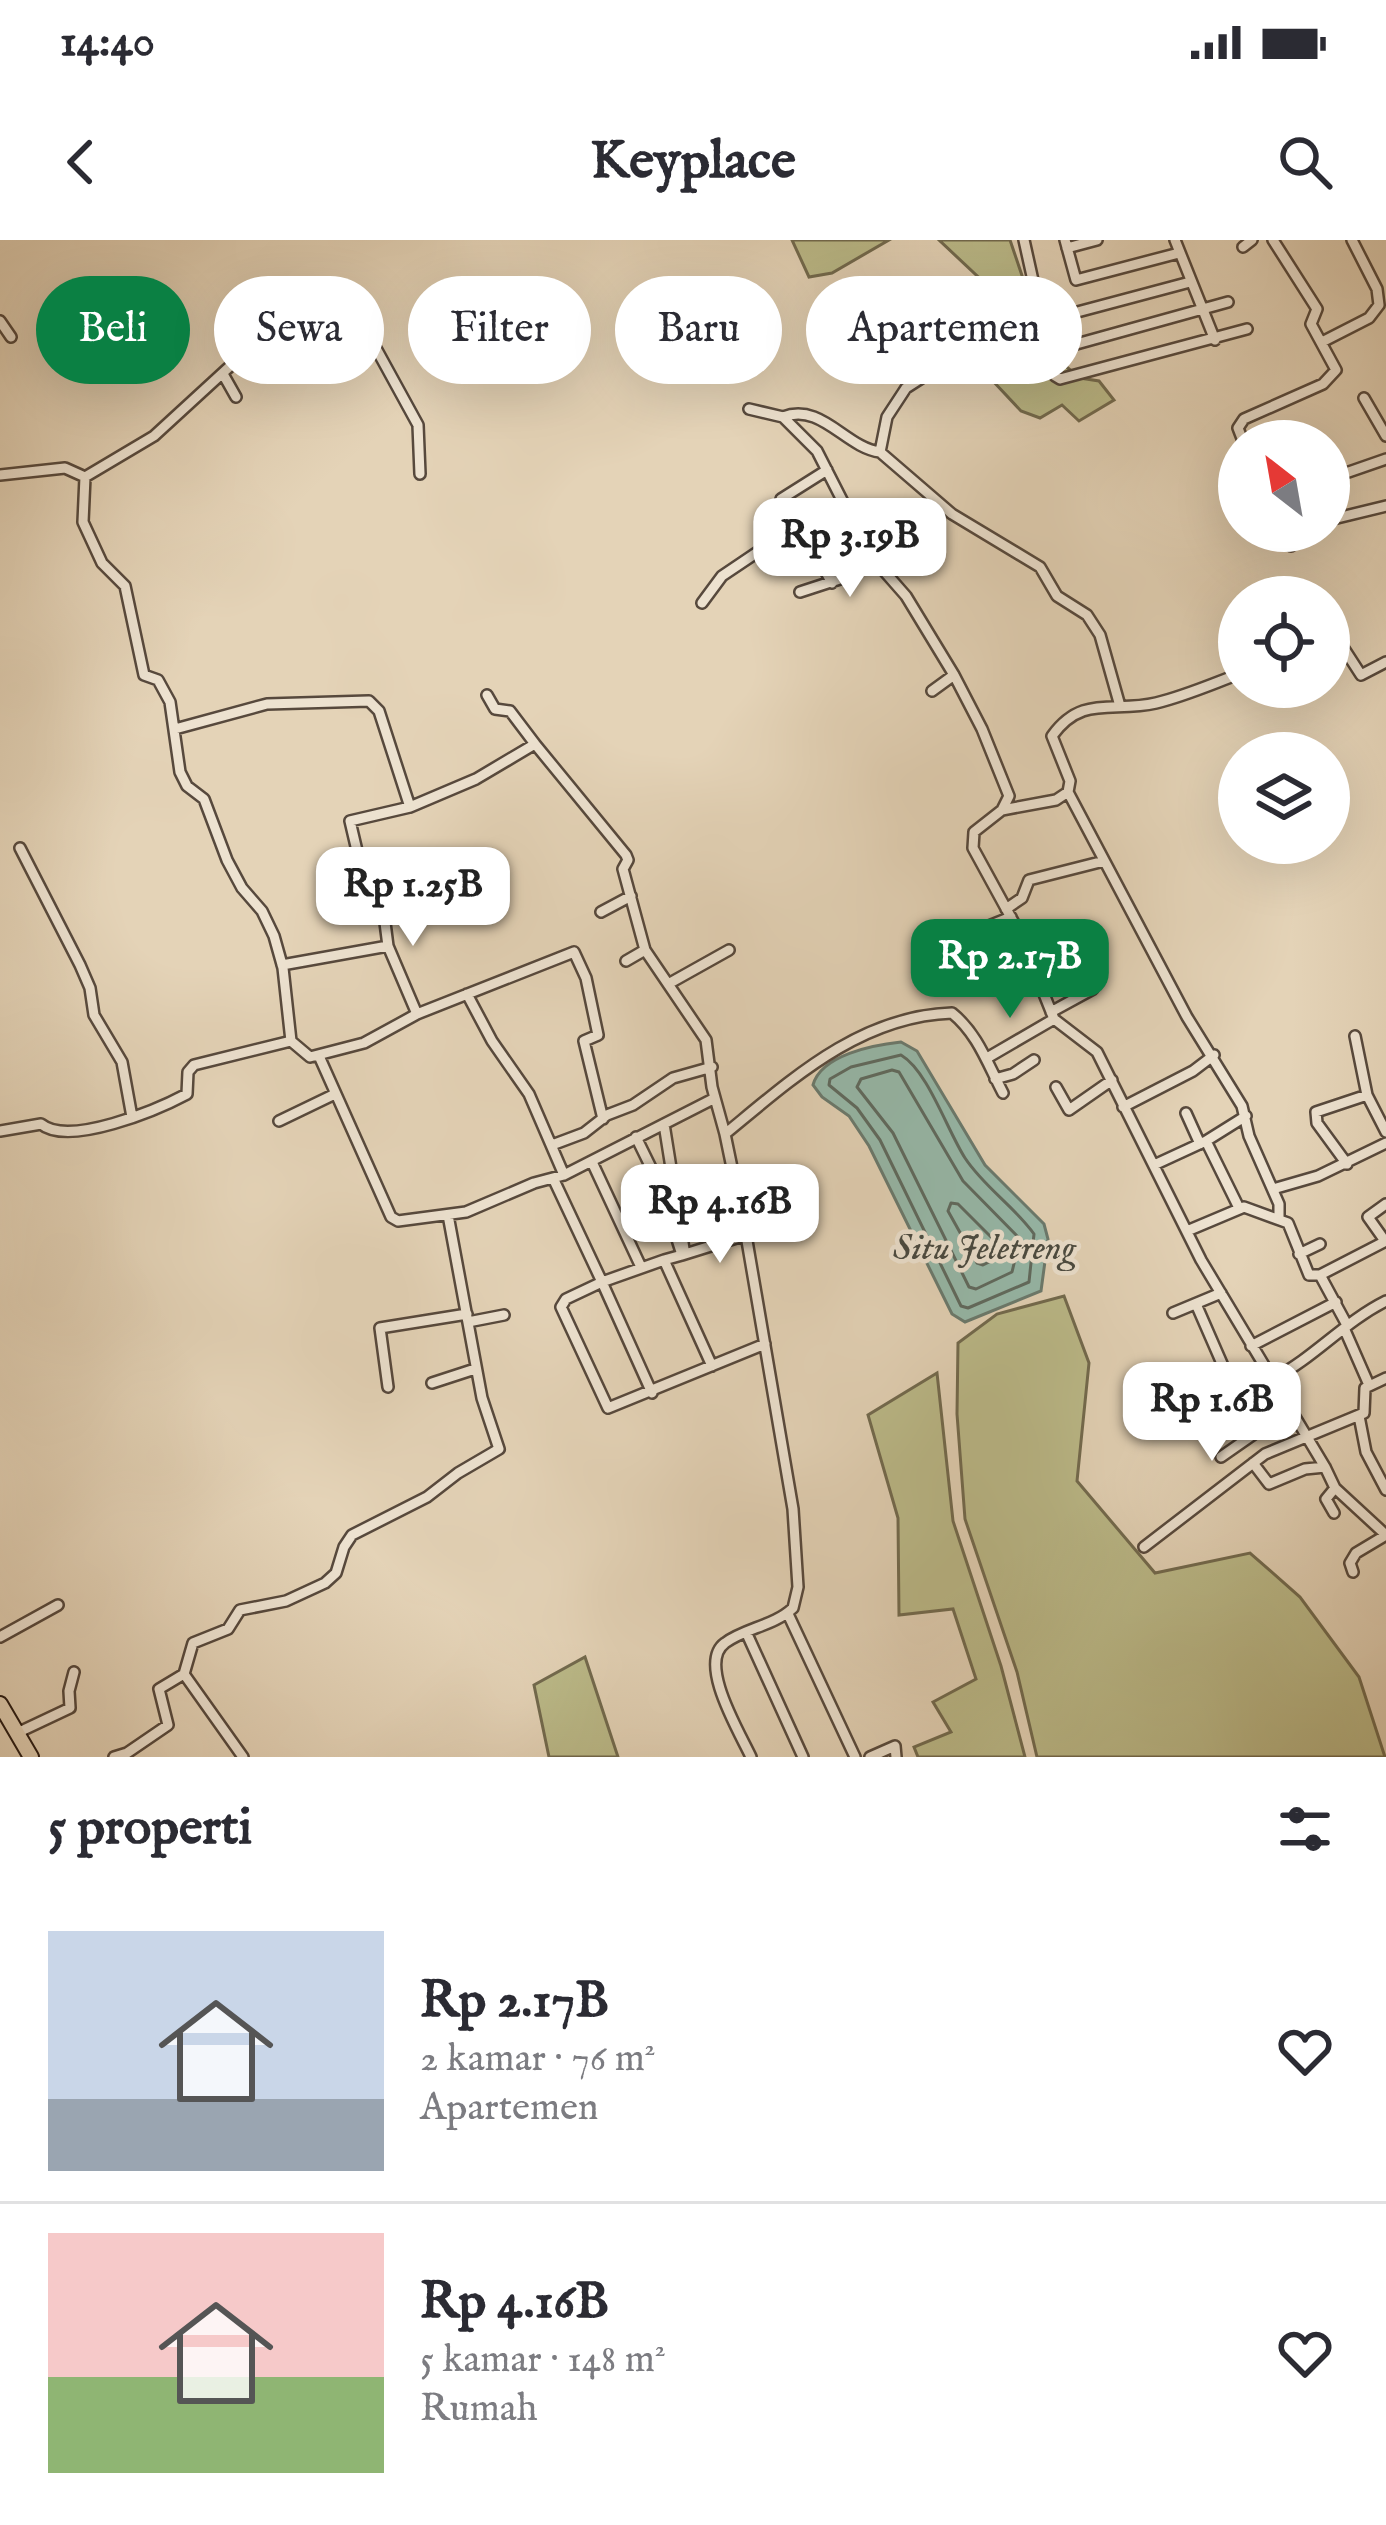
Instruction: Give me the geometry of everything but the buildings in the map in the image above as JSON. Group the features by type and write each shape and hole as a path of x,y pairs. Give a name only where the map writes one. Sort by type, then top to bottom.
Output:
{"main road":[{"path":"0,1704 31,1757"}],"street":[{"path":"880,452 887,417 905,388 1032,307 1036,294 1024,240"},
{"path":"1097,240 1066,244 1076,280 1179,253"},
{"path":"1175,240 1215,340"},
{"path":"1243,420 1332,377 1336,367 1311,324 1317,309 1273,240"},
{"path":"1322,342 1378,308 1377,289 1352,240"},
{"path":"1082,311 1190,283"},
{"path":"1082,342 1228,302"},
{"path":"0,321 11,337"},
{"path":"1082,373 1247,329"},
{"path":"384,363 418,425 420,474"},
{"path":"214,383 154,436 86,477 83,522 102,563 125,586 144,675 158,680 164,689 180,772 187,786 204,800 235,874 268,922 282,965 291,1041 306,1057 364,1043 418,1014 574,952 586,979 598,1035 584,1041 603,1118"},
{"path":"229,384 236,397"},
{"path":"1364,398 1386,436"},
{"path":"748,409 783,417 792,413 817,417 880,452 952,514 1040,567 1057,596 1088,616 1100,635 1120,706"},
{"path":"783,417 807,440 827,470 874,560 906,596 954,675 1007,791 1002,810"},
{"path":"1350,471 1386,458"},
{"path":"0,475 64,469 86,477"},
{"path":"702,603 722,576 789,531 781,499 827,470"},
{"path":"1350,515 1386,506"},
{"path":"812,548 832,583"},
{"path":"800,592 832,583 874,560"},
{"path":"1350,658 1361,675 1386,662"},
{"path":"932,691 954,675"},
{"path":"1218,681 1153,704 1083,709 1064,718 1052,736 1070,781 1068,792 1186,1017 1214,1055 1246,1116 1281,1213 1279,1219"},
{"path":"487,694 497,711 510,711 626,855 623,869 645,950 706,1040 746,1234 798,1561 797,1598 788,1614 721,1646 714,1666 751,1757"},
{"path":"175,729 267,704 369,701 379,711 410,807"},
{"path":"418,1014 388,946 380,884 358,855 350,821 410,807 463,786 535,745"},
{"path":"1068,792 1056,800 1002,810 974,832 971,842 1053,1016 1090,1044 1112,1080 1186,1232 1335,1488 1386,1535 1356,1552 1350,1561 1353,1572"},
{"path":"20,848 80,965 94,1015 122,1062 132,1117"},
{"path":"959,938 1008,913 1022,898 1029,880 1104,861"},
{"path":"601,912 631,896"},
{"path":"282,965 388,946"},
{"path":"626,962 645,950"},
{"path":"670,983 728,950"},
{"path":"987,1058 1093,989"},
{"path":"466,994 529,1094 552,1145 558,1177 652,1393"},
{"path":"725,1134 823,1054 934,1014 952,1013 960,1020 987,1058 1003,1093"},
{"path":"1354,1036 1367,1094 1386,1132"},
{"path":"0,1131 41,1124 50,1131 76,1132 132,1117 187,1094 188,1072 194,1065 291,1041"},
{"path":"1123,1107 1214,1055"},
{"path":"320,1056 391,1217 400,1221 448,1216 558,1177 715,1098"},
{"path":"995,1079 1034,1060"},
{"path":"552,1145 584,1133 673,1078 712,1066"},
{"path":"1057,1087 1070,1110 1112,1080"},
{"path":"279,1121 335,1094"},
{"path":"1347,1164 1317,1123 1316,1112 1367,1094"},
{"path":"1186,1113 1239,1208"},
{"path":"1154,1165 1246,1116"},
{"path":"664,1124 683,1254"},
{"path":"635,1137 660,1186 683,1254"},
{"path":"1273,1189 1347,1164 1386,1143"},
{"path":"592,1162 641,1267"},
{"path":"1186,1232 1239,1208 1279,1219 1289,1225 1310,1275 1320,1275 1385,1241 1368,1217 1386,1204"},
{"path":"114,1757 127,1754 168,1725 159,1689 184,1674 196,1641 228,1629 240,1610 286,1601 325,1583 336,1573 352,1535 428,1497 497,1451 476,1370 448,1216"},
{"path":"746,1234 602,1282 566,1299 562,1312 605,1405 616,1408 765,1344"},
{"path":"1299,1254 1320,1244"},
{"path":"664,1260 712,1366"},
{"path":"1320,1275 1336,1302 1369,1385"},
{"path":"1173,1313 1221,1293"},
{"path":"1273,1378 1305,1361 1345,1326 1386,1301"},
{"path":"1251,1346 1336,1302"},
{"path":"1196,1304 1227,1375 1227,1381 1210,1389"},
{"path":"388,1387 380,1328 504,1316"},
{"path":"431,1383 476,1370"},
{"path":"1144,1547 1274,1449 1359,1416 1366,1410 1369,1385 1386,1378"},
{"path":"1221,1457 1264,1427 1288,1401"},
{"path":"1359,1416 1366,1452 1386,1490"},
{"path":"1253,1462 1269,1484 1305,1469 1325,1468"},
{"path":"1334,1513 1326,1499 1335,1488"},
{"path":"0,1637 58,1605"},
{"path":"788,1614 855,1757"},
{"path":"747,1634 803,1757"},
{"path":"0,1738 70,1708 74,1672"},
{"path":"184,1674 243,1757"},
{"path":"870,1757 895,1746 896,1757"}],"shaded area":[{"path":"792,240 889,240 832,273 809,276"},
{"path":"939,240 1010,240 1022,276 977,276"},
{"path":"1082,378 1099,381 1114,400 1079,421 1062,405 1040,418 1021,411 996,384 1082,384"},
{"path":"1064,1296 1089,1363 1077,1481 1155,1573 1250,1553 1300,1597 1359,1677 1385,1757 1037,1757 1017,1672 965,1519 957,1414 958,1343 997,1314"},
{"path":"937,1373 953,1521 1025,1757 918,1757 914,1747 951,1732 933,1702 976,1679 953,1609 899,1615 898,1518 868,1415"},
{"path":"585,1657 618,1757 549,1757 534,1685"}],"water":[{"name":"Situ Jeletreng","path":"901,1042 917,1051 985,1165 1044,1224 1048,1239 1041,1291 965,1322 952,1314 869,1146 849,1116 813,1085 837,1059"}]}
